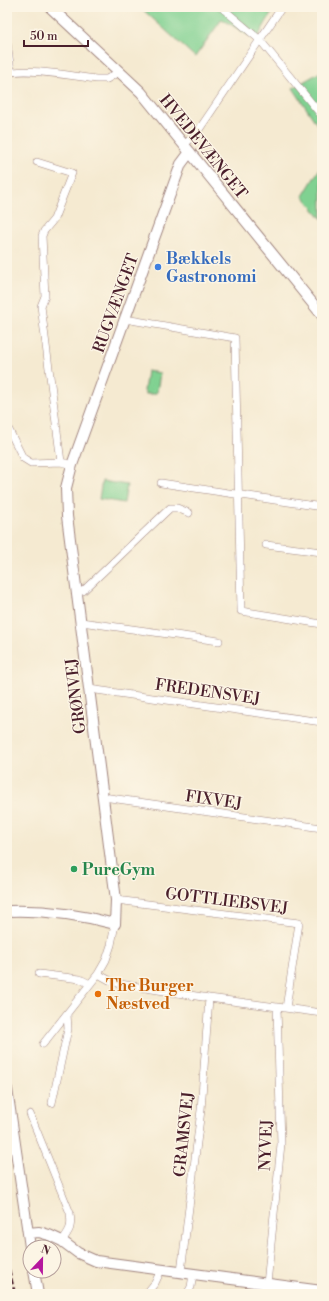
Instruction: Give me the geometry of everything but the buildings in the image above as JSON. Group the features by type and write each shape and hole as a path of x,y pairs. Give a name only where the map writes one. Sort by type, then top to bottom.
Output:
{"street":[{"name":"HVEDEVÆNGET","path":"50,7 141,92 322,315"},
{"path":"221,7 260,40 321,112"},
{"path":"187,149 282,7"},
{"path":"7,43 9,73 24,70 107,79 120,71"},
{"name":"RUGVÆNGET","path":"72,466 187,149"},
{"path":"37,162 72,173 54,219 44,231 42,236 45,296 41,306 61,462"},
{"path":"125,319 235,338 241,611 322,624"},
{"path":"7,426 23,458 31,463 61,462 72,466"},
{"name":"GRØNVEJ","path":"43,1044 98,974 106,960 111,945 115,924 116,900 68,516 66,488 72,466"},
{"path":"161,483 322,506"},
{"path":"77,591 83,591 170,508 177,508 189,513"},
{"path":"266,545 322,552"},
{"path":"81,622 219,641"},
{"name":"FREDENSVEJ","path":"89,689 322,722"},
{"name":"FIXVEJ","path":"103,797 322,828"},
{"name":"GOTTLIEBSVEJ","path":"116,900 299,923 286,1008"},
{"path":"7,912 68,914 115,924"},
{"path":"39,974 80,979 90,984"},
{"path":"98,974 120,984 209,998 322,1013"},
{"name":"GRAMSVEJ","path":"181,1272 201,1110 209,998"},
{"name":"NYVEJ","path":"266,1294 281,1144 277,1007"},
{"path":"52,1103 68,1029 67,1014"},
{"path":"7,1089 29,1239"},
{"path":"30,1114 70,1213 72,1223 70,1231 62,1241 78,1253 96,1261 322,1291"},
{"path":"28,1232 39,1232 57,1239"},
{"path":"146,1294 155,1283 161,1270"},
{"path":"187,1294 191,1287 193,1274"},
{"path":"35,1279 38,1294"}],"green space":[{"path":"140,7 275,7 256,40 222,19 195,57"},
{"path":"322,71 322,132 293,88"},
{"path":"322,165 322,219 303,196"},
{"path":"147,371 160,373 157,392 155,394 146,394 144,391"},
{"path":"102,481 127,485 124,503 99,499"}],"railway":[{"path":"7,1261 15,1294"}],"place":[{"name":"Bækkels Gastronomi","path":"158,267"},
{"name":"PureGym","path":"74,869"},
{"name":"The Burger Næstved","path":"98,994"}]}
